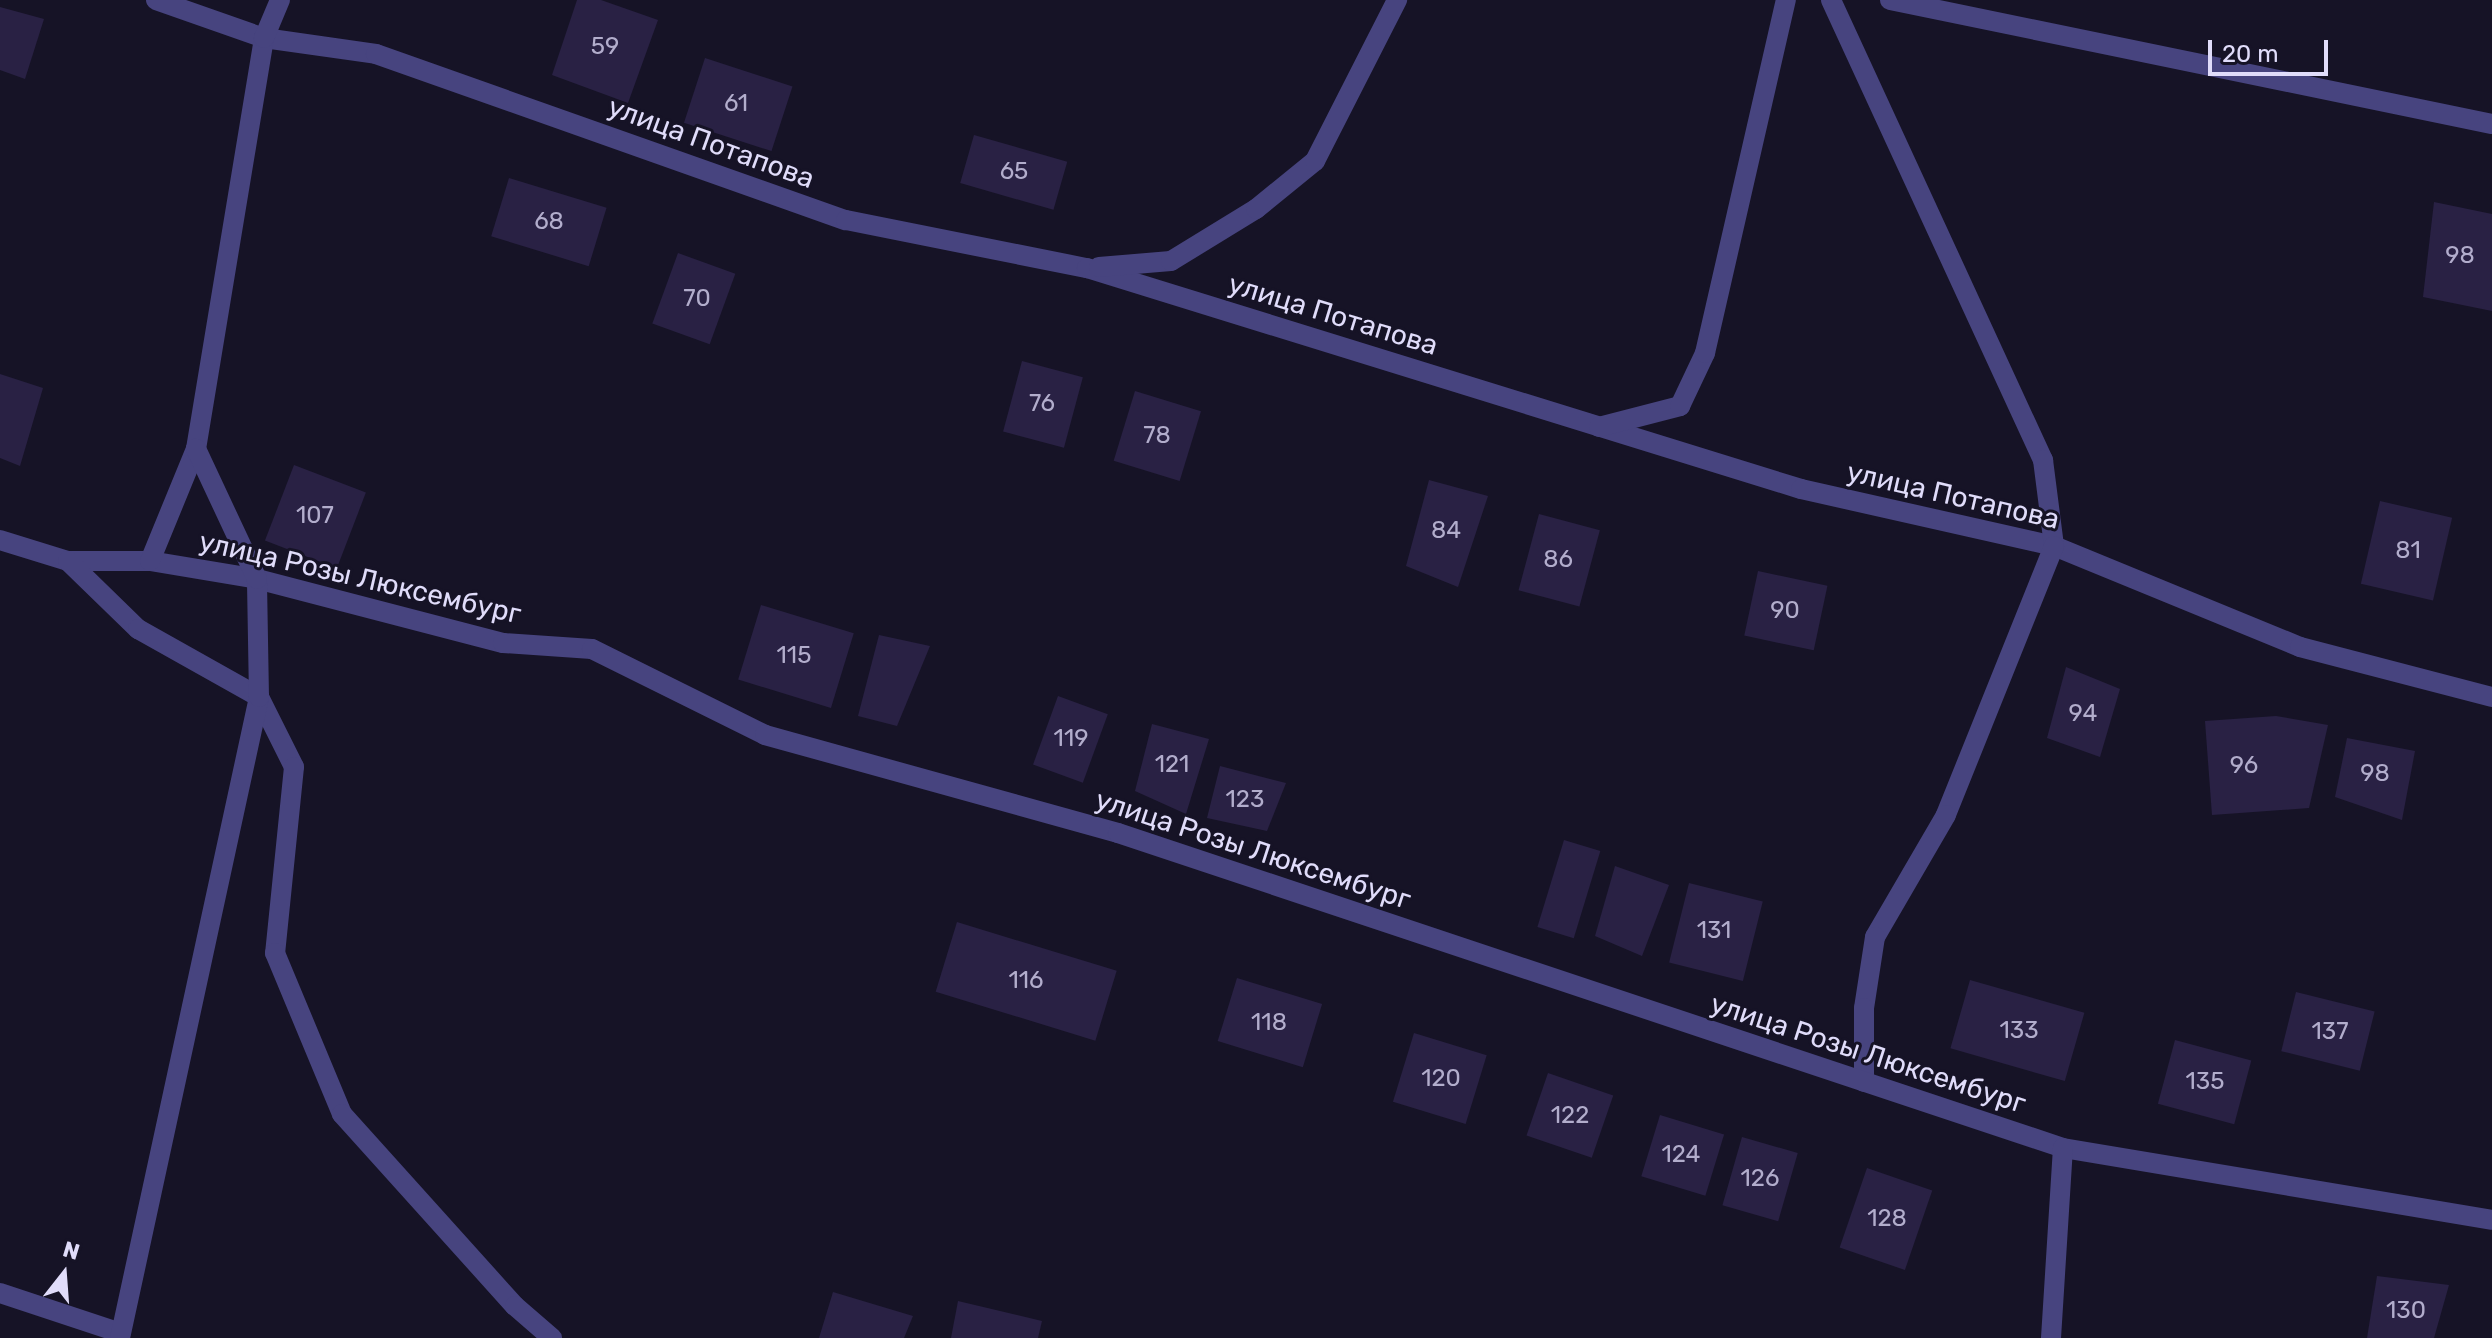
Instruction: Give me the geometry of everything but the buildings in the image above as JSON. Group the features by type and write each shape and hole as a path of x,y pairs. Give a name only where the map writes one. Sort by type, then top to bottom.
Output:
{"street":[{"name":"улица Потапова","path":"156,0 264,38 376,54 846,220 1087,268 1801,489 2054,546 2300,647 2492,697"},
{"path":"150,561 196,449 264,38 280,0"},
{"path":"1087,268 1171,261 1256,209 1315,161 1397,0"},
{"path":"1599,427 1680,406 1705,353 1786,0"},
{"path":"1831,0 2043,460 2054,546 1946,815 1875,937 1864,1008 1864,1082"},
{"path":"1890,0 2492,124"},
{"path":"0,1293 120,1336 259,697 257,579 196,449"},
{"name":"улица Розы Люксембург","path":"0,540 68,561 150,561 257,579 503,643 592,649 765,735 1118,833 2063,1148 2492,1220"},
{"path":"68,561 138,629 259,697 294,767 275,953 342,1114 515,1306 552,1338"},
{"path":"2051,1338 2063,1148"}]}
